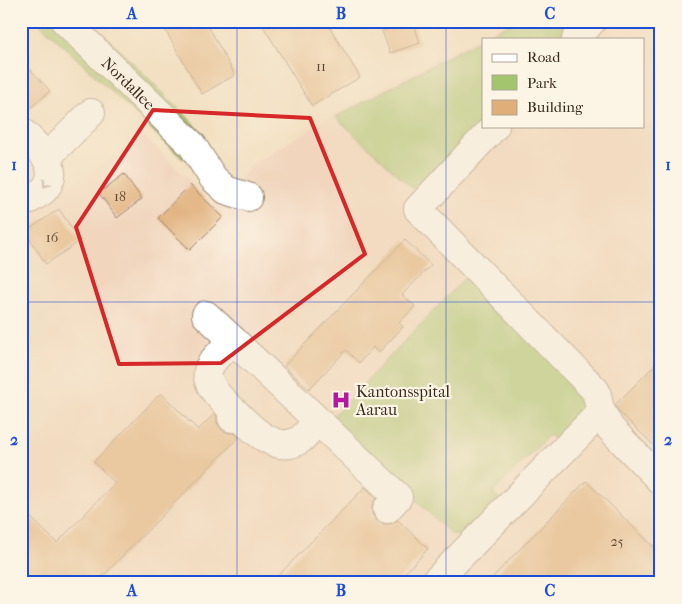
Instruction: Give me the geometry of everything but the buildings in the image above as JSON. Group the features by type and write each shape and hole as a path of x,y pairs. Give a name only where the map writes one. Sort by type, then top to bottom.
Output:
{"street":[{"name":"Nordallee","path":"65,21 192,145"},
{"path":"47,157 91,113"},
{"path":"492,128 418,209 596,391 600,409 610,428 661,480"},
{"path":"21,131 47,157 52,177 46,188 21,204"},
{"path":"206,315 398,497 387,509"},
{"path":"234,341 211,363 207,371 210,385 234,416 266,439 278,443 292,443 300,439 317,421"},
{"path":"434,583 595,418 600,409"}],"highlighted area":[{"path":"153,110 310,118 365,254 221,363 119,364 76,227"}],"shaded area":[{"name":"Kantonsspital Aarau","path":"507,21 661,21 661,583 21,583 21,218 144,136 213,204 254,163 333,116"}],"green space":[{"path":"37,21 54,21 187,151 183,159"},
{"path":"76,21 91,21 206,136 200,141"},
{"path":"514,21 573,21 558,38 482,38"},
{"path":"482,38 482,123 424,186 412,188 336,117"},
{"path":"465,278 586,392 590,404 557,440 549,435 493,493 499,499 462,535 455,535 450,533 331,418"}],"place":[{"name":"Kantonsspital Aarau","path":"341,400"}]}
